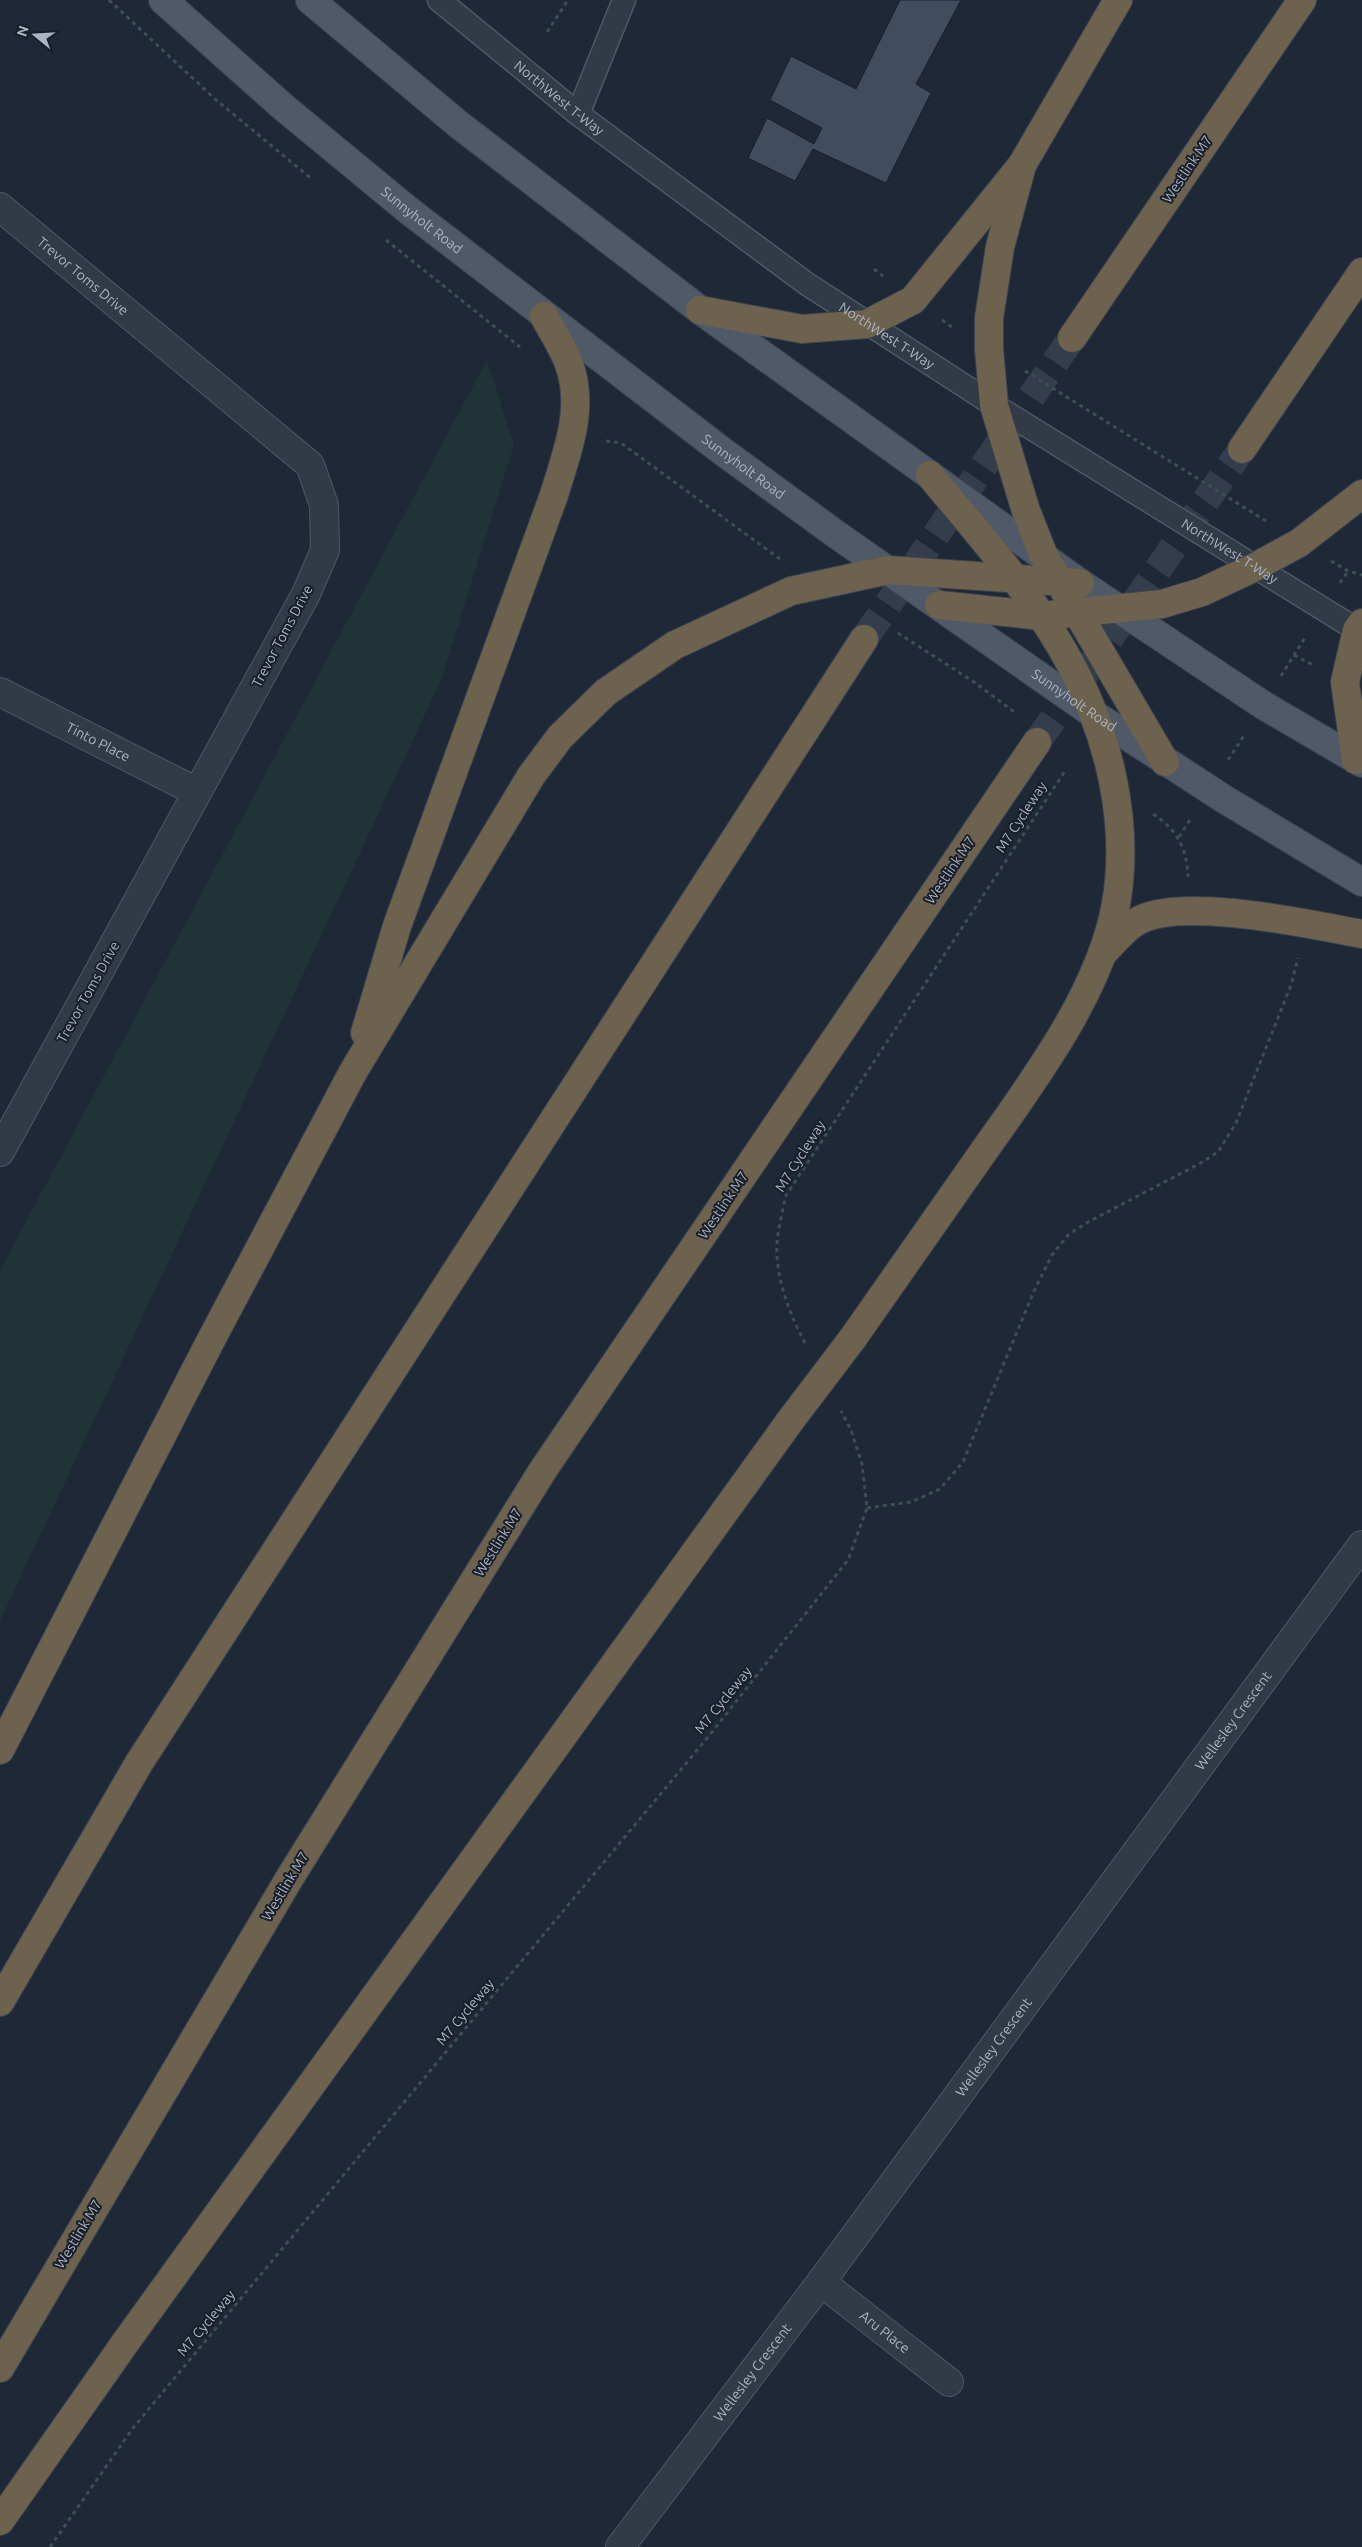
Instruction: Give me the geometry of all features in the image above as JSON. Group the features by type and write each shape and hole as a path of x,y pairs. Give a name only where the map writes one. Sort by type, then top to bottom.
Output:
{"highway":[{"path":"700,310 802,329 867,324 914,300 1022,165 1118,0"},
{"name":"Westlink M7","path":"1072,338 1302,0"},
{"path":"1022,165 1000,247 990,318 989,349 994,405 1026,511 1042,554 1070,582 1079,613 1166,762"},
{"path":"1242,449 1362,272"},
{"path":"353,1072 397,926 554,495 573,434 577,397 569,363 544,316"},
{"path":"0,2520 790,1421 853,1338 1021,1098 1079,1005 1103,953 1116,904 1120,855 1116,788 1095,715 1070,663 1042,616 1017,580 930,475"},
{"path":"939,605 1042,616 1162,604 1202,592 1255,567 1299,543 1362,494"},
{"path":"0,1750 211,1340 353,1072 531,776 560,737 606,692 675,645 791,592 888,570 1070,582"},
{"path":"1359,761 1345,682 1360,628"},
{"path":"0,2002 138,1763 864,639"},
{"name":"Westlink M7","path":"0,2368 289,1879 543,1470 1037,742"},
{"path":"1103,953 1136,922 1159,914 1187,911 1272,917 1362,934"}],"main road":[{"name":"Sunnyholt Road","path":"163,0 282,106 408,210 722,451 1095,715 1166,762 1362,882"},
{"path":"310,0 458,124 700,310 1042,554"},
{"path":"1070,582 1120,608 1263,705 1359,761"}],"street":[{"name":"Trevor Toms Drive","path":"0,207 310,465 324,505 325,550 306,594 0,1152"},
{"name":"Tinto Place","path":"0,692 197,792"},
{"name":"Wellesley Crescent","path":"620,2547 821,2282 1362,1545"},
{"name":"Aru Place","path":"821,2282 948,2382"}],"lane":[{"name":"NorthWest T-Way","path":"439,0 578,114 807,284 994,405 1255,567 1360,628"},
{"path":"578,114 624,0"}],"path":[{"path":"109,0 215,100 319,185"},
{"path":"547,32 568,0"},
{"path":"380,235 525,351"},
{"path":"1024,371 1260,517"},
{"path":"600,439 621,444 778,558"},
{"path":"1348,571 1362,575"},
{"path":"891,629 974,682 1021,716"},
{"path":"1179,837 1294,654"},
{"name":"M7 Cycleway","path":"808,1348 795,1324 782,1284 776,1244 786,1198 1065,771"},
{"path":"1157,816 1179,837 1187,858 1188,878"},
{"path":"868,1508 910,1502 940,1489 963,1462 1034,1291 1052,1255 1069,1234 1218,1152 1240,1115 1291,986 1299,952"},
{"name":"M7 Cycleway","path":"50,2547 133,2428 796,1628 848,1560 868,1508 862,1464 851,1430 838,1406"}],"green space":[{"path":"487,360 514,445 441,680 0,1621 0,1270"}],"building":[{"path":"900,0 961,0 916,84 931,93 886,183 813,149 795,181 748,158 767,118 814,144 822,128 770,100 791,56 856,89"}],"tunnel":[{"path":"864,639 1072,338"},
{"path":"1037,742 1242,449"}]}
